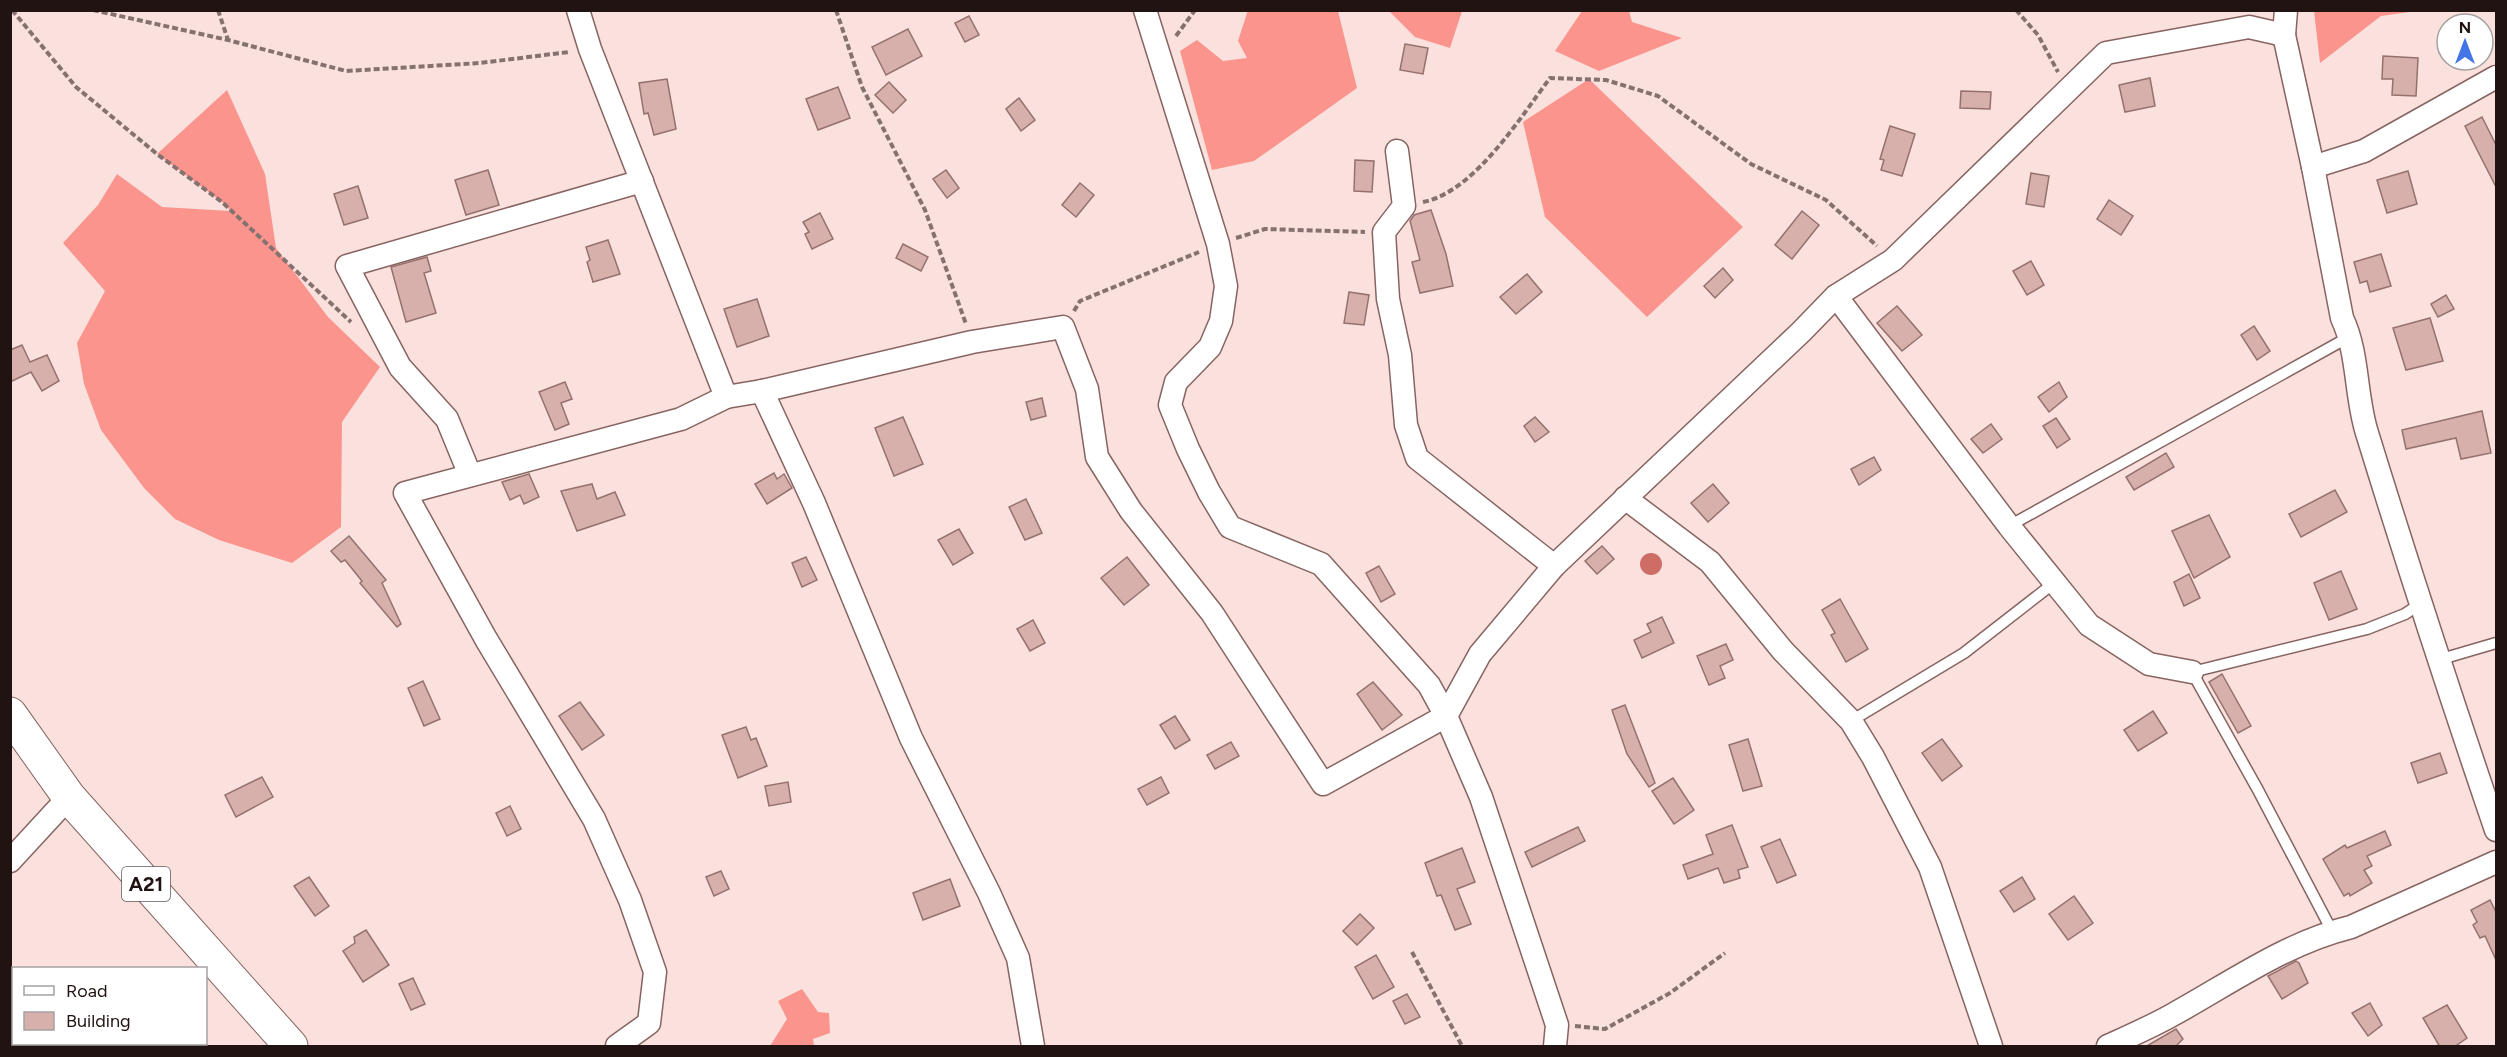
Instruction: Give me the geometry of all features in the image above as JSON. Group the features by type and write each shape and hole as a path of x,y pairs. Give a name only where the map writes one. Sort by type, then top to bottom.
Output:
{"main road":[{"name":"A21","path":"10,714 69,797 291,1047"}],"street":[{"path":"578,10 590,49 726,397"},
{"path":"1145,10 1218,244 1226,286 1221,321 1210,347 1176,382 1170,405 1209,492 1230,526 1321,564 1429,686 1446,716 1481,797 1556,1036"},
{"path":"2286,10 2284,35 2313,167 2342,318 2351,337 2364,424 2438,660 2496,830"},
{"path":"617,1047 649,1023 655,972 630,900 594,819 486,639 405,493 681,419 726,397 762,391 972,342 1063,327 1087,389 1097,457 1131,511 1212,613 1323,784 1446,716 1480,654 1554,566 1836,296 1893,260 2106,53 2249,27 2284,35"},
{"path":"2313,167 2364,151 2496,77"},
{"path":"1397,152 1404,206 1384,232 1388,299 1400,355 1406,425 1418,458 1554,566"},
{"path":"470,475 447,419 400,367 346,267 642,181"},
{"path":"1836,296 2008,526 2089,625 2149,663 2192,672"},
{"path":"762,391 814,503 911,738 989,893 1018,958 1032,1047"},
{"path":"1625,498 1710,562 1783,651 1851,721 1873,757 1930,867 1991,1047"},
{"path":"10,861 69,797"},
{"path":"2108,1047 2173,1015 2280,953 2332,931 2351,927 2496,862"}],"lane":[{"path":"2008,526 2351,337"},
{"path":"1851,721 1964,653 2054,583"},
{"path":"2332,931 2258,790 2192,672 2367,629 2405,614 2420,604"},
{"path":"2438,660 2496,643"}],"path":[{"path":"12,10 76,87 157,154 222,202 358,328"},
{"path":"93,10 228,40 346,71 480,63 590,49"},
{"path":"218,10 228,40"},
{"path":"836,10 862,87 925,210 972,342"},
{"path":"1161,56 1195,10"},
{"path":"2016,10 2038,35 2054,68 2074,86"},
{"path":"1404,206 1437,200 1484,165 1550,78 1606,80 1658,96 1751,164 1826,200 1893,260"},
{"path":"1063,327 1080,301 1218,244 1265,229 1384,232"},
{"path":"1412,952 1462,1047"},
{"path":"1556,1036 1605,1029 1670,993 1725,953"}],"shaded area":[{"path":"1248,10 1338,11 1357,88 1254,161 1212,170 1180,51 1197,40 1223,61 1247,58 1238,41"},
{"path":"2314,10 2417,11 2381,16 2320,63"},
{"path":"1462,11 1450,48 1415,37 1390,12"},
{"path":"1582,11 1629,11 1632,22 1682,38 1599,71 1555,51"},
{"path":"1589,79 1743,227 1647,317 1545,217 1523,122"},
{"path":"227,90 265,174 276,248 328,317 380,367 342,422 341,527 292,563 219,540 175,519 144,488 101,430 84,384 77,343 105,291 63,243 98,205 117,174 162,207 231,211 157,154"},
{"path":"1651,553 1659,556 1662,564 1659,572 1651,575 1643,572 1640,564 1643,556"},
{"path":"802,989 818,1012 829,1013 830,1033 813,1039 814,1046 770,1046 787,1019 778,1001"}],"building":[{"path":"969,16 979,35 965,42 955,23"},
{"path":"908,29 922,56 886,75 872,47"},
{"path":"1405,44 1428,48 1423,74 1400,70"},
{"path":"2383,56 2418,58 2416,96 2392,95 2393,79 2382,79"},
{"path":"2150,78 2155,106 2125,112 2119,85"},
{"path":"667,79 676,129 654,135 648,113 644,114 639,83"},
{"path":"889,82 906,100 893,113 875,95"},
{"path":"838,87 850,118 818,130 806,99"},
{"path":"1961,91 1991,92 1990,109 1960,108"},
{"path":"1019,98 1035,120 1021,131 1006,109"},
{"path":"2482,117 2496,145 2496,187 2465,126"},
{"path":"1890,126 1915,134 1902,176 1881,170 1884,160 1880,159"},
{"path":"1355,160 1374,161 1372,192 1354,191"},
{"path":"488,170 499,205 466,215 455,180"},
{"path":"946,170 959,188 947,198 933,179"},
{"path":"2408,171 2417,204 2387,213 2377,180"},
{"path":"2031,173 2049,176 2044,207 2026,204"},
{"path":"1080,183 1094,195 1076,217 1062,205"},
{"path":"358,186 368,218 344,225 334,194"},
{"path":"2109,200 2133,216 2121,235 2097,219"},
{"path":"1431,210 1446,254 1453,286 1420,293 1412,262 1420,260 1410,221 1414,215"},
{"path":"1802,211 1819,225 1792,259 1775,245"},
{"path":"820,213 833,239 812,249 805,234 809,232 803,222"},
{"path":"608,240 620,274 593,282 587,262 590,260 586,247"},
{"path":"903,244 928,257 921,271 896,258"},
{"path":"2381,254 2391,286 2370,292 2367,281 2360,283 2354,262"},
{"path":"427,257 431,271 424,273 436,313 406,322 391,267"},
{"path":"2031,261 2044,285 2027,295 2013,271"},
{"path":"1723,268 1733,280 1715,298 1704,286"},
{"path":"1527,274 1542,292 1516,314 1500,297"},
{"path":"1349,292 1369,295 1364,325 1344,323"},
{"path":"2446,295 2454,309 2438,317 2431,304"},
{"path":"757,299 769,336 737,347 724,309"},
{"path":"1897,306 1922,335 1902,351 1877,323"},
{"path":"2430,318 2443,361 2406,370 2393,328"},
{"path":"2254,326 2270,351 2257,360 2241,335"},
{"path":"22,345 30,362 47,355 59,381 42,391 31,372 10,382 10,350"},
{"path":"565,382 572,399 561,403 569,424 555,430 539,392"},
{"path":"2059,382 2067,397 2049,412 2038,397"},
{"path":"1042,398 1046,416 1031,420 1026,402"},
{"path":"2482,411 2491,453 2461,459 2456,438 2406,449 2402,430"},
{"path":"903,417 923,464 894,476 875,428"},
{"path":"1535,417 1549,432 1535,442 1524,426"},
{"path":"2056,418 2070,439 2057,448 2043,426"},
{"path":"1991,424 2002,439 1983,453 1971,439"},
{"path":"2166,453 2174,467 2134,490 2126,477"},
{"path":"1874,457 1881,470 1859,485 1851,469"},
{"path":"774,473 777,479 784,474 792,488 767,504 755,484"},
{"path":"529,474 539,497 524,504 520,495 510,500 502,482"},
{"path":"592,484 597,499 615,492 625,515 577,531 561,491"},
{"path":"1713,484 1729,503 1708,522 1691,503"},
{"path":"2335,490 2347,512 2301,537 2289,514"},
{"path":"1026,499 1042,533 1025,540 1009,507"},
{"path":"2209,515 2230,557 2194,578 2172,531"},
{"path":"959,529 973,553 953,565 938,540"},
{"path":"349,536 386,580 382,583 401,624 397,627 360,583 362,581 345,560 341,562 331,551"},
{"path":"1602,546 1614,559 1597,574 1585,561"},
{"path":"806,557 817,580 802,587 792,563"},
{"path":"1127,557 1149,585 1124,605 1101,578"},
{"path":"1379,566 1395,594 1381,602 1366,573"},
{"path":"2341,571 2357,609 2329,620 2314,583"},
{"path":"2189,574 2200,598 2184,606 2174,582"},
{"path":"1840,599 1868,649 1846,662 1831,635 1835,633 1822,610"},
{"path":"1662,617 1674,643 1642,658 1634,640 1651,632 1647,624"},
{"path":"1033,620 1045,643 1030,651 1017,629"},
{"path":"1726,644 1733,660 1720,666 1725,678 1709,685 1697,656"},
{"path":"2222,674 2251,726 2238,733 2209,682"},
{"path":"423,681 440,719 424,726 408,688"},
{"path":"1373,682 1402,715 1382,730 1357,694"},
{"path":"580,702 604,735 582,750 559,716"},
{"path":"1625,705 1655,783 1649,787 1627,754 1612,710"},
{"path":"2153,711 2167,733 2138,751 2124,730"},
{"path":"1175,716 1190,740 1175,749 1160,725"},
{"path":"746,727 751,740 756,738 767,766 738,778 722,735"},
{"path":"1748,739 1762,786 1743,791 1729,745"},
{"path":"1942,739 1962,766 1942,781 1922,753"},
{"path":"1231,742 1239,756 1215,769 1207,755"},
{"path":"2440,753 2447,773 2418,783 2411,763"},
{"path":"262,777 273,797 236,817 225,795"},
{"path":"1161,777 1169,793 1147,805 1138,789"},
{"path":"1673,778 1694,810 1674,824 1652,791"},
{"path":"788,782 791,802 769,806 765,786"},
{"path":"510,806 521,829 507,836 496,813"},
{"path":"1732,825 1748,867 1738,870 1740,878 1724,883 1718,868 1688,879 1683,865 1713,854 1706,835"},
{"path":"1578,827 1585,841 1532,867 1525,852"},
{"path":"2385,831 2391,845 2367,856 2372,866 2364,870 2372,883 2350,896 2349,893 2344,896 2323,859 2345,845 2347,848"},
{"path":"1780,839 1796,875 1777,883 1761,847"},
{"path":"1462,848 1475,882 1457,889 1471,924 1455,930 1441,895 1437,896 1425,863"},
{"path":"721,871 729,889 714,896 706,877"},
{"path":"309,877 329,906 315,916 294,886"},
{"path":"2022,877 2035,899 2014,912 2000,891"},
{"path":"950,879 960,906 923,920 913,893"},
{"path":"2074,896 2093,923 2068,940 2049,914"},
{"path":"2490,900 2496,912 2496,960 2485,936 2480,938 2473,925 2477,922 2471,910"},
{"path":"1360,914 1374,928 1357,945 1343,931"},
{"path":"366,930 389,965 363,982 343,951 355,943 354,937"},
{"path":"1376,955 1394,987 1373,999 1355,967"},
{"path":"2296,961 2308,983 2282,999 2268,976"},
{"path":"413,978 425,1004 411,1010 399,984"},
{"path":"1407,994 1420,1017 1405,1024 1393,1001"},
{"path":"2370,1003 2382,1025 2368,1036 2352,1013"},
{"path":"2447,1005 2467,1038 2454,1047 2440,1047 2423,1018"},
{"path":"2176,1029 2183,1039 2175,1047 2145,1047"}]}
